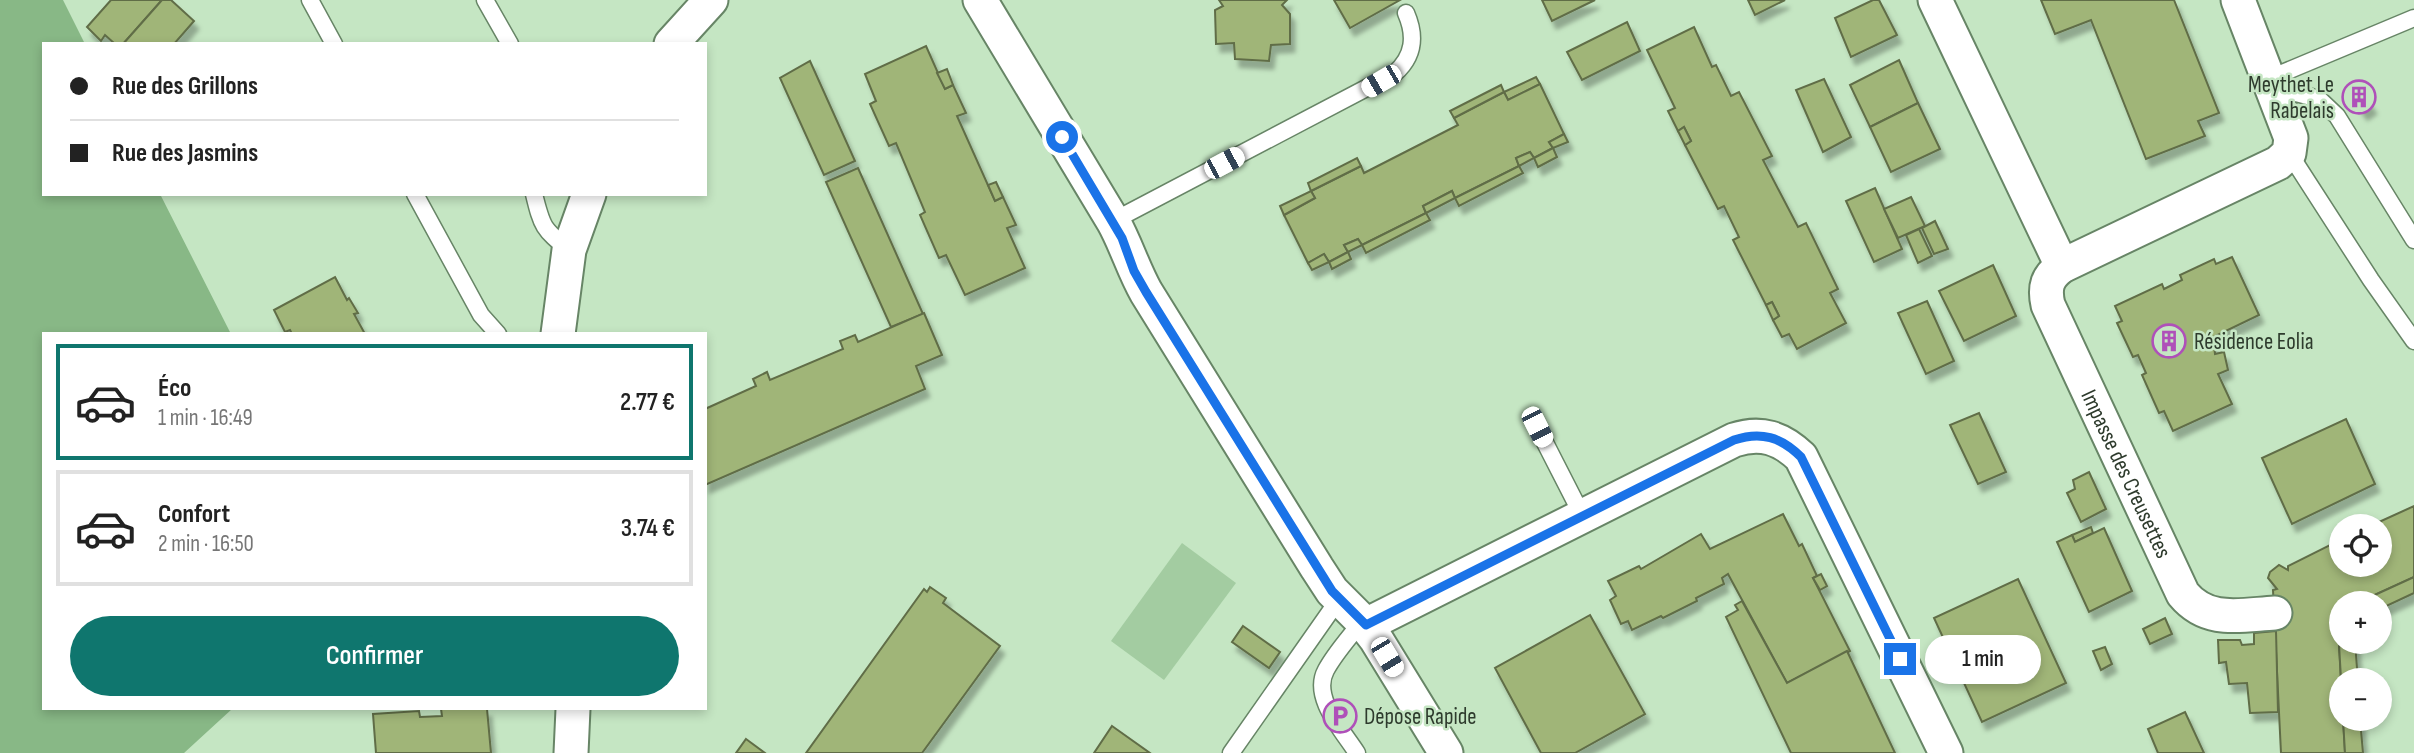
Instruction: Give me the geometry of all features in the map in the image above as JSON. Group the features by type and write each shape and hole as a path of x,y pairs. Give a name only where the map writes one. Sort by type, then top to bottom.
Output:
{"street":[{"path":"673,42 711,0"},
{"path":"980,0 1113,221 1146,292 1324,580 1356,615 1446,753"},
{"path":"1935,0 2062,266 2278,163 2289,153 2291,138 2238,0"},
{"path":"558,332 569,250 588,196"},
{"name":"Impasse des Creusettes","path":"2062,266 2053,272 2047,282 2045,293 2048,305 2183,594 2198,609 2215,615 2275,613"},
{"path":"1356,615 1583,517 1734,440 1761,435 1775,438 1801,457 1946,753"},
{"path":"570,753 573,710"}],"lane":[{"path":"310,0 333,42"},
{"path":"485,0 509,42"},
{"path":"1113,221 1395,73 1403,65 1412,46 1412,25 1406,13"},
{"path":"2271,87 2338,51 2414,18"},
{"path":"2271,87 2319,99 2337,116 2414,240"},
{"path":"2289,153 2414,341"},
{"path":"416,196 481,315 496,332"},
{"path":"535,196 542,225 569,250"},
{"path":"1537,427 1583,517"},
{"path":"1231,753 1356,615"},
{"path":"1356,615 1326,669 1322,688 1328,707 1357,753"}],"green space":[{"path":"0,0 63,0 84,42 42,42 42,196 161,196 230,332 42,332 42,710 231,710 184,753 0,753"},
{"path":"1182,543 1236,583 1164,680 1111,641"}],"building":[{"path":"111,0 162,0 125,42 113,42 105,35 101,41 87,27"},
{"path":"162,0 171,0 194,21 176,42 125,42"},
{"path":"1219,0 1287,0 1282,5 1290,14 1290,44 1271,45 1269,61 1235,59 1234,43 1216,44 1215,10 1223,6"},
{"path":"1334,0 1400,0 1350,28"},
{"path":"1542,0 1595,0 1552,21"},
{"path":"1748,0 1785,0 1755,15"},
{"path":"1873,0 1879,0 1897,35 1851,57 1835,18"},
{"path":"2041,0 2174,0 2219,113 2198,121 2205,136 2146,159 2091,20 2055,34"},
{"path":"1627,22 1640,51 1582,80 1567,52"},
{"path":"1694,27 1712,67 1716,65 1731,96 1739,92 1772,156 1763,160 1798,227 1806,223 1838,289 1830,293 1846,323 1797,349 1789,334 1782,337 1773,320 1779,316 1772,302 1766,305 1733,240 1739,237 1724,206 1718,209 1685,145 1691,141 1684,127 1678,131 1668,111 1675,108 1647,50"},
{"path":"926,46 945,89 953,85 966,113 957,116 995,201 1003,197 1016,225 1007,228 1025,268 965,295 946,255 939,258 920,215 925,212 896,143 889,146 870,104 876,101 865,74"},
{"path":"1899,60 1918,103 1870,127 1850,85"},
{"path":"810,61 855,161 824,175 780,78"},
{"path":"947,69 953,85 945,89 937,73"},
{"path":"1536,77 1540,84 1508,100 1504,92"},
{"path":"1824,79 1851,137 1823,152 1796,90"},
{"path":"1540,84 1564,134 1549,142 1553,148 1534,158 1530,152 1516,158 1519,166 1455,198 1452,191 1423,206 1426,213 1362,245 1358,239 1344,245 1348,252 1329,262 1324,254 1308,263 1284,215 1315,198 1311,191 1361,166 1364,173 1458,125 1454,118 1504,92 1508,100"},
{"path":"1501,85 1504,92 1454,118 1450,111"},
{"name":"Meythet Le Rabelais","path":"2359,88 2372,106 2363,112 2350,93"},
{"path":"1918,103 1940,149 1891,172 1870,127"},
{"path":"1684,127 1691,141 1685,145 1678,131"},
{"path":"1564,134 1568,142 1553,148 1549,142"},
{"path":"1553,148 1557,157 1538,167 1534,158"},
{"path":"1530,152 1534,158 1519,166 1516,158"},
{"path":"1357,158 1361,166 1311,191 1308,183"},
{"path":"1519,166 1523,173 1459,206 1455,198"},
{"path":"858,168 923,314 891,327 826,182"},
{"path":"996,182 1003,197 995,201 988,185"},
{"path":"1875,188 1902,249 1874,262 1846,201"},
{"path":"1311,191 1315,198 1284,215 1280,206"},
{"path":"1452,191 1455,198 1426,213 1423,206"},
{"path":"1911,197 1925,226 1898,238 1884,209"},
{"path":"1426,213 1430,220 1366,253 1362,245"},
{"path":"1935,221 1948,249 1934,254 1922,228"},
{"path":"1919,229 1932,256 1918,263 1906,235"},
{"path":"1358,239 1362,245 1348,252 1344,245"},
{"path":"1348,252 1351,259 1332,269 1329,262"},
{"path":"1324,254 1329,262 1312,270 1308,263"},
{"name":"Résidence Eolia","path":"2232,257 2259,315 2213,337 2215,354 2224,352 2228,370 2218,374 2232,404 2173,431 2164,411 2159,413 2142,375 2146,373 2138,355 2133,357 2117,323 2122,321 2115,306 2162,284 2164,289 2182,280 2180,275 2214,259 2216,264"},
{"path":"1993,265 2016,316 1964,341 1939,291"},
{"path":"335,277 347,300 349,298 358,313 354,314 364,332 285,332 274,310"},
{"path":"1927,301 1954,361 1926,374 1898,313"},
{"path":"1772,302 1779,316 1773,320 1766,305"},
{"path":"924,313 942,355 916,366 925,389 707,484 707,408 756,386 753,379 767,372 770,380 843,349 840,341 855,335 858,342"},
{"path":"1979,413 2006,472 1978,484 1950,425"},
{"path":"2346,419 2375,484 2292,524 2262,458"},
{"path":"2089,472 2106,509 2081,522 2067,493 2075,489 2073,480"},
{"path":"2414,506 2414,577 2383,591 2329,591 2329,654 2340,654 2340,668 2329,668 2329,731 2344,731 2345,753 2281,753 2273,590 2277,589 2268,578 2270,572 2279,565 2288,570 2288,566 2329,546 2329,577 2392,577 2392,516"},
{"path":"1783,514 1799,546 1802,544 1817,576 1813,578 1850,651 1787,683 1728,574 1722,578 1724,584 1663,618 1661,616 1632,630 1628,621 1621,624 1610,600 1616,596 1608,581 1639,566 1641,569 1701,534 1710,549"},
{"path":"2091,527 2093,533 2075,542 2072,535"},
{"path":"2104,528 2132,591 2089,612 2057,542 2072,535 2075,542"},
{"path":"1821,574 1827,586 1820,590 1813,578"},
{"path":"2414,577 2414,593 2392,603 2392,591 2383,591"},
{"path":"2018,579 2066,683 1982,722 1934,618"},
{"path":"930,587 946,598 943,603 1000,646 922,753 806,753 924,589 927,592"},
{"path":"1742,601 1787,683 1847,651 1895,753 1791,753 1726,617 1738,610 1735,605"},
{"path":"1590,615 1645,714 1575,753 1541,753 1495,668"},
{"path":"2165,618 2172,634 2150,644 2143,629"},
{"path":"1243,626 1280,652 1269,668 1232,642"},
{"path":"2276,631 2278,712 2250,713 2247,683 2229,684 2226,662 2219,663 2218,640 2240,640 2242,645 2254,644 2254,633"},
{"path":"2105,647 2112,664 2101,670 2093,651"},
{"path":"2340,654 2356,654 2357,668 2340,668"},
{"path":"441,710 487,710 491,753 376,753 373,714 419,711 420,717 442,716"},
{"path":"2185,712 2204,753 2158,753 2148,729"},
{"path":"1112,726 1150,753 1094,753"},
{"path":"2344,731 2361,731 2363,753 2345,753"},
{"path":"746,739 765,753 736,753"}],"place":[{"name":"Meythet Le Rabelais","path":"2359,97"},
{"name":"Résidence Eolia","path":"2169,341"},
{"name":"Dépose Rapide","path":"1340,716"}],"route":[{"path":"1062,137 1122,238 1134,271 1146,292 1303,545 1332,591 1366,625 1734,440 1761,435 1775,438 1801,457 1900,659"}]}
